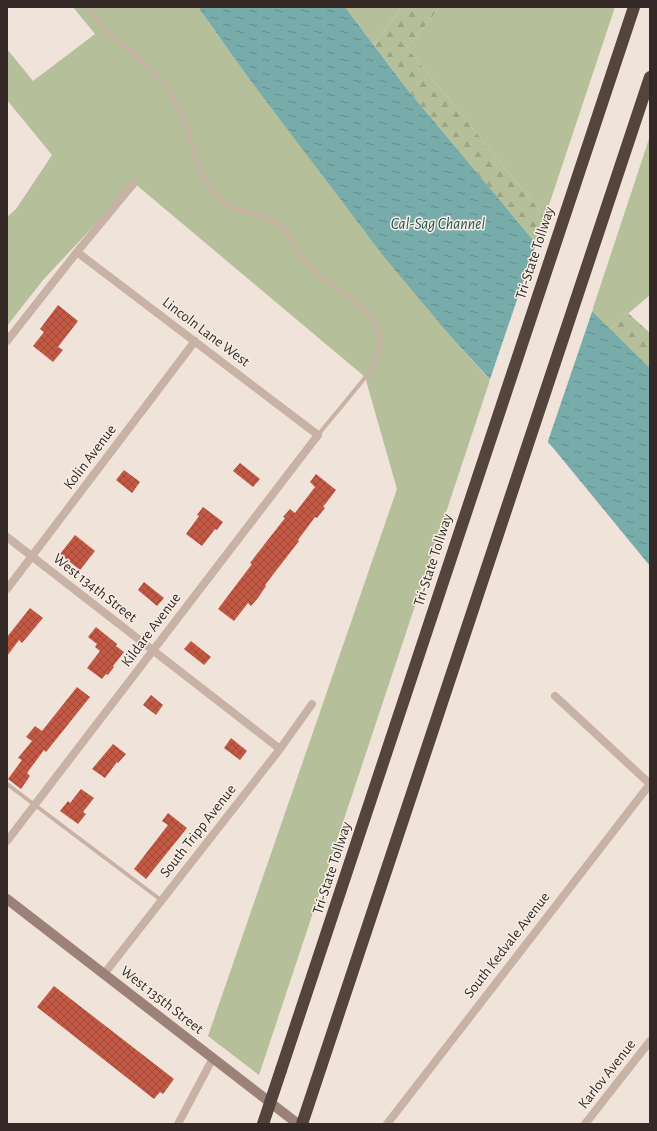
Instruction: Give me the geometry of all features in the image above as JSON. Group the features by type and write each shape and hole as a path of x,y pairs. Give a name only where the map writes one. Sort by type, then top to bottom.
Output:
{"highway":[{"name":"Tri-State Tollway","path":"263,1124 634,7"},
{"path":"302,1124 650,77"}],"street":[{"path":"7,341 134,183"},
{"name":"Lincoln Lane West","path":"77,252 318,435"},
{"name":"Kolin Avenue","path":"7,590 195,341"},
{"name":"Kildare Avenue","path":"7,842 318,435"},
{"name":"West 134th Street","path":"7,537 280,749"},
{"path":"555,696 650,784"},
{"name":"South Tripp Avenue","path":"104,974 280,749 312,704"},
{"name":"South Kedvale Avenue","path":"387,1124 650,784"},
{"name":"West 135th Street","path":"7,899 298,1124"},
{"name":"Karlov Avenue","path":"585,1124 650,1041"},
{"path":"178,1124 213,1058"}],"lane":[{"path":"88,7 98,21 108,31 144,62 165,84 179,107 189,134 198,168 206,184 223,200 236,209 264,216 278,224 286,231 302,258 321,277 348,296 370,316 377,326 380,341 376,360 365,377 318,435"},
{"path":"7,784 162,900"}],"green space":[{"path":"73,7 198,7 247,76 452,338 490,380 259,1075 208,1036 397,489 365,377 134,183 43,280 7,326 7,217 16,209 52,155 7,100 7,49 33,81 95,34"},
{"path":"345,7 402,7 374,45"},
{"path":"402,7 440,7 407,48 545,217 535,243 407,89 374,45"},
{"path":"440,7 615,7 545,217 407,48"},
{"path":"650,136 650,295 610,329 592,311"},
{"path":"628,313 650,333 650,368 610,329"}],"water":[{"name":"Cal-Sag Channel","path":"198,7 345,7 407,89 592,311 650,368 650,566 554,449 452,338 385,258 247,76"}],"pier":[{"path":"537,241 593,309 547,444 489,382"}],"building":[{"path":"58,305 78,321 58,347 63,350 53,362 33,346 44,332 40,329"},
{"path":"240,463 260,479 253,487 233,471"},
{"path":"124,470 140,482 132,493 116,480"},
{"path":"316,474 336,490 323,507 325,508 317,518 315,517 298,540 299,541 265,585 266,586 258,598 251,606 248,603 234,621 218,609 252,564 250,563 285,518 283,517 290,509 295,513 315,487 310,482"},
{"path":"203,507 223,522 217,530 215,529 202,546 186,534 199,516 197,515"},
{"path":"75,535 95,551 80,570 60,554"},
{"path":"144,582 164,598 157,606 138,590"},
{"path":"30,608 43,618 22,643 19,640 7,656 7,637"},
{"path":"96,627 117,644 116,646 124,652 108,675 106,674 102,679 87,668 100,651 95,647 97,644 88,637"},
{"path":"191,641 211,657 204,665 184,649"},
{"path":"77,687 90,697 46,752 44,750 27,773 30,776 21,789 8,779 22,760 18,758 32,741 26,737 35,726 42,731"},
{"path":"151,695 163,705 156,715 143,705"},
{"path":"231,738 247,751 240,760 224,748"},
{"path":"113,744 126,754 118,763 117,762 105,778 92,769"},
{"path":"81,789 94,798 83,812 86,814 78,824 60,811 68,801 70,803"},
{"path":"168,813 187,828 146,879 134,869 168,825 162,821"},
{"path":"54,986 174,1079 163,1094 160,1092 154,1099 37,1007"}]}
